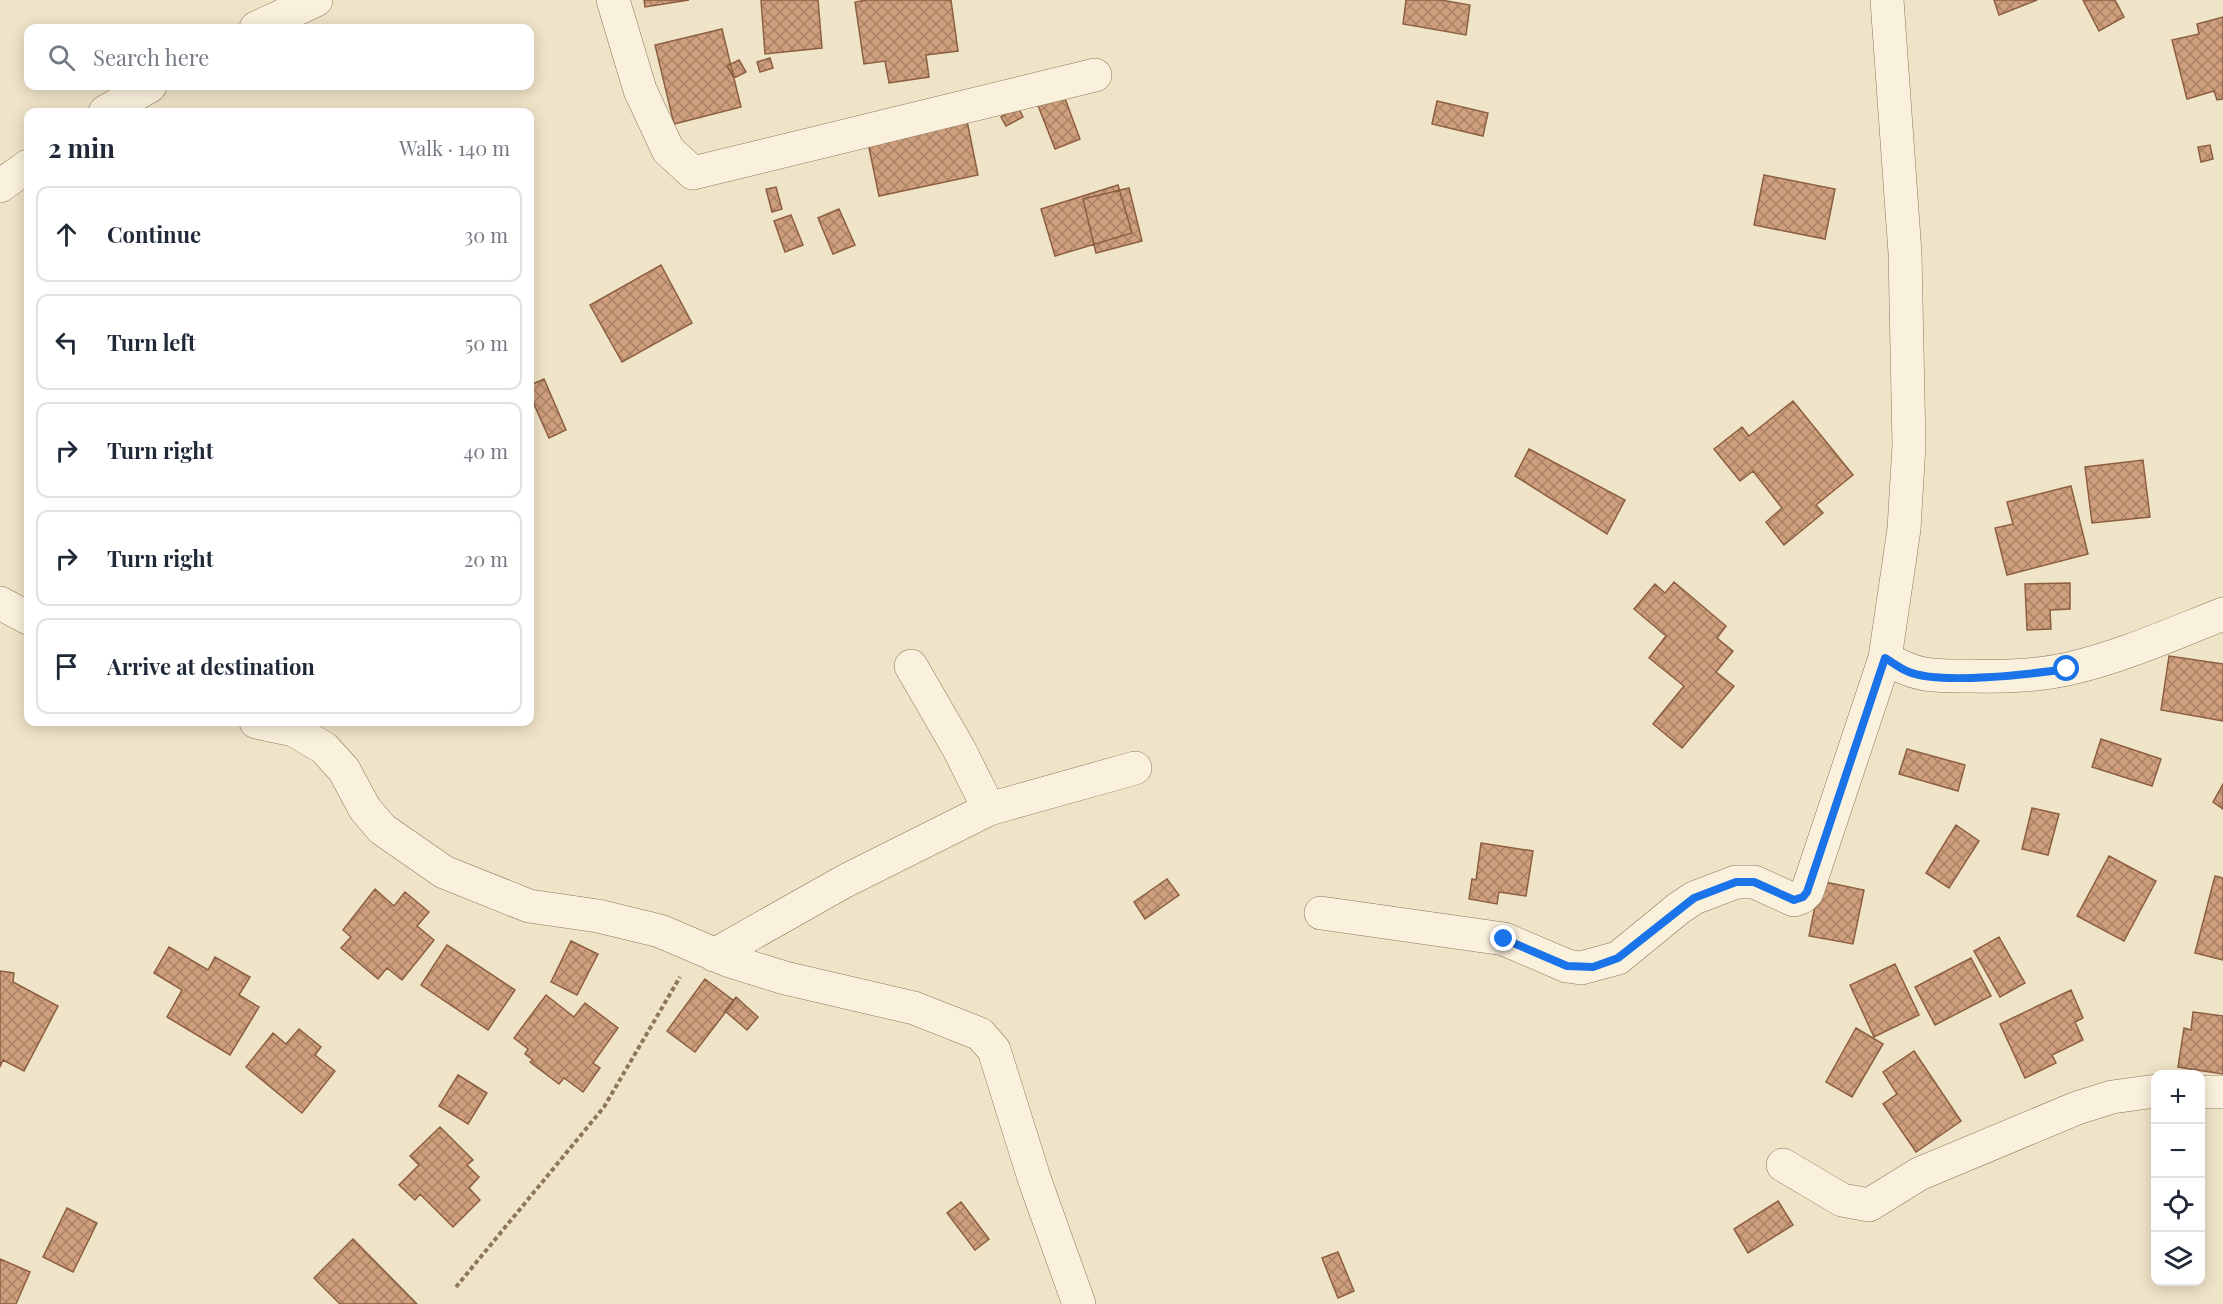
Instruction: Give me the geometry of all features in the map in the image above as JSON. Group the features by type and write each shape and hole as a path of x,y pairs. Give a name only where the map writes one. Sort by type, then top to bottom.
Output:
{"street":[{"path":"265,24 316,0"},
{"path":"613,0 645,100 668,150 693,172 1095,75"},
{"path":"1321,913 1504,939 1567,966 1581,968 1618,958 1694,898 1736,882 1754,882 1794,900 1803,897 1807,892 1885,658 1904,529 1909,445 1905,253 1887,0"},
{"path":"112,108 143,90"},
{"path":"0,186 24,169"},
{"path":"0,603 24,616"},
{"path":"1885,658 1910,673 1934,676 2023,675 2067,669 2123,653 2223,614"},
{"path":"911,666 959,749 989,809"},
{"path":"275,726 294,730 324,748 344,770 365,809 382,829 444,872 529,906 598,916 660,931 706,951 785,978 914,1008 980,1034 994,1050 1035,1181 1079,1304"},
{"path":"706,951 989,809 1136,768"},
{"path":"1783,1164 1842,1200 1869,1205 1918,1174 2077,1108 2112,1097 2151,1092"},
{"path":"2205,1092 2223,1092"}],"path":[{"path":"456,1287 604,1107 706,951"}],"building":[{"path":"644,0 689,0 645,7"},
{"path":"761,0 818,0 822,48 765,54"},
{"path":"951,0 958,51 926,55 929,77 889,83 885,61 864,64 855,2"},
{"path":"1406,0 1441,0 1470,5 1466,35 1403,24"},
{"path":"1994,0 2037,0 1999,15"},
{"path":"2083,0 2115,0 2124,17 2099,31"},
{"path":"2223,17 2223,99 2217,100 2214,91 2187,99 2172,40 2199,34 2197,24"},
{"path":"722,29 741,107 674,124 655,45"},
{"path":"770,58 773,68 760,72 757,62"},
{"path":"739,60 746,72 734,78 727,66"},
{"path":"1063,93 1080,139 1055,149 1037,103"},
{"path":"1437,101 1488,113 1483,136 1432,124"},
{"path":"1018,107 1023,117 1006,126 1001,117"},
{"path":"966,116 978,175 879,196 867,138"},
{"path":"2210,145 2213,159 2201,162 2198,147"},
{"path":"1764,175 1835,189 1825,239 1754,225"},
{"path":"1118,185 1132,233 1055,256 1041,209"},
{"path":"776,187 782,209 772,212 766,189"},
{"path":"1129,188 1142,241 1096,253 1083,199"},
{"path":"839,209 855,245 833,254 818,218"},
{"path":"791,215 803,245 785,252 774,221"},
{"path":"661,265 692,323 622,362 590,305"},
{"path":"544,379 566,430 549,438 534,404 534,383"},
{"path":"1793,401 1853,475 1816,505 1823,513 1784,545 1766,522 1782,508 1753,471 1740,481 1714,449 1742,427 1749,436"},
{"path":"1529,449 1625,500 1607,534 1515,476"},
{"path":"2143,460 2150,517 2092,523 2085,467"},
{"path":"2071,486 2088,554 2007,575 1995,528 2013,524 2007,502"},
{"path":"1674,582 1726,626 1717,638 1733,651 1716,672 1734,686 1682,748 1653,724 1684,686 1649,658 1666,636 1634,609 1655,584 1665,593"},
{"path":"2070,583 2070,609 2050,610 2051,629 2027,630 2025,584"},
{"path":"2169,656 2223,664 2223,721 2161,710"},
{"path":"2101,739 2161,759 2152,786 2092,767"},
{"path":"1907,749 1965,765 1958,791 1899,774"},
{"path":"2223,784 2223,809 2213,802"},
{"path":"2032,808 2059,814 2048,855 2022,849"},
{"path":"1956,825 1979,841 1949,888 1926,873"},
{"path":"1481,843 1533,851 1526,896 1499,892 1497,904 1469,899 1472,879 1476,880"},
{"path":"2109,856 2156,881 2124,941 2077,916"},
{"path":"2215,876 2223,878 2223,960 2195,953"},
{"path":"1167,879 1179,895 1145,919 1134,902"},
{"path":"1820,881 1864,890 1853,944 1809,936"},
{"path":"375,889 394,906 405,892 429,912 417,926 434,940 402,980 387,968 378,979 341,948 351,937 343,930"},
{"path":"1999,937 2025,983 2000,997 1974,951"},
{"path":"571,941 598,954 577,995 551,982"},
{"path":"447,945 515,990 488,1030 421,985"},
{"path":"169,947 208,970 215,957 250,977 239,995 259,1007 230,1055 167,1017 182,990 154,973"},
{"path":"1971,958 1991,996 1935,1025 1915,987"},
{"path":"1895,964 1919,1015 1874,1037 1850,985"},
{"path":"0,971 14,973 13,982 58,1006 24,1071 3,1060 0,1067"},
{"path":"705,979 734,1001 695,1052 667,1031"},
{"path":"2071,990 2083,1018 2075,1022 2083,1040 2052,1055 2056,1063 2025,1078 2000,1024"},
{"path":"546,995 574,1017 585,1003 618,1028 593,1063 600,1068 583,1092 564,1078 559,1084 530,1062 533,1060 525,1054 528,1049 514,1038"},
{"path":"736,997 758,1017 747,1030 725,1011"},
{"path":"2193,1012 2223,1016 2223,1074 2178,1067 2184,1028 2191,1030"},
{"path":"1856,1028 1883,1044 1852,1097 1826,1082"},
{"path":"299,1029 321,1047 315,1055 335,1071 302,1113 246,1067 273,1033 286,1044"},
{"path":"1914,1051 1961,1121 1916,1152 1883,1104 1897,1094 1883,1072"},
{"path":"458,1075 487,1093 468,1124 439,1106"},
{"path":"440,1127 473,1160 467,1165 479,1177 469,1188 480,1200 453,1227 420,1194 415,1200 399,1185 419,1165 410,1156"},
{"path":"1778,1201 1793,1225 1748,1253 1734,1229"},
{"path":"961,1202 989,1239 975,1250 947,1213"},
{"path":"67,1208 97,1223 73,1272 43,1257"},
{"path":"353,1239 417,1304 340,1304 314,1278"},
{"path":"1338,1252 1354,1291 1338,1298 1322,1258"},
{"path":"0,1259 30,1272 16,1304 0,1304"}],"route":[{"path":"1504,939 1567,966 1593,967 1618,958 1694,898 1736,882 1754,882 1794,900 1803,897 1807,892 1885,658 1910,673 1934,676 2012,677 2067,669"}]}
